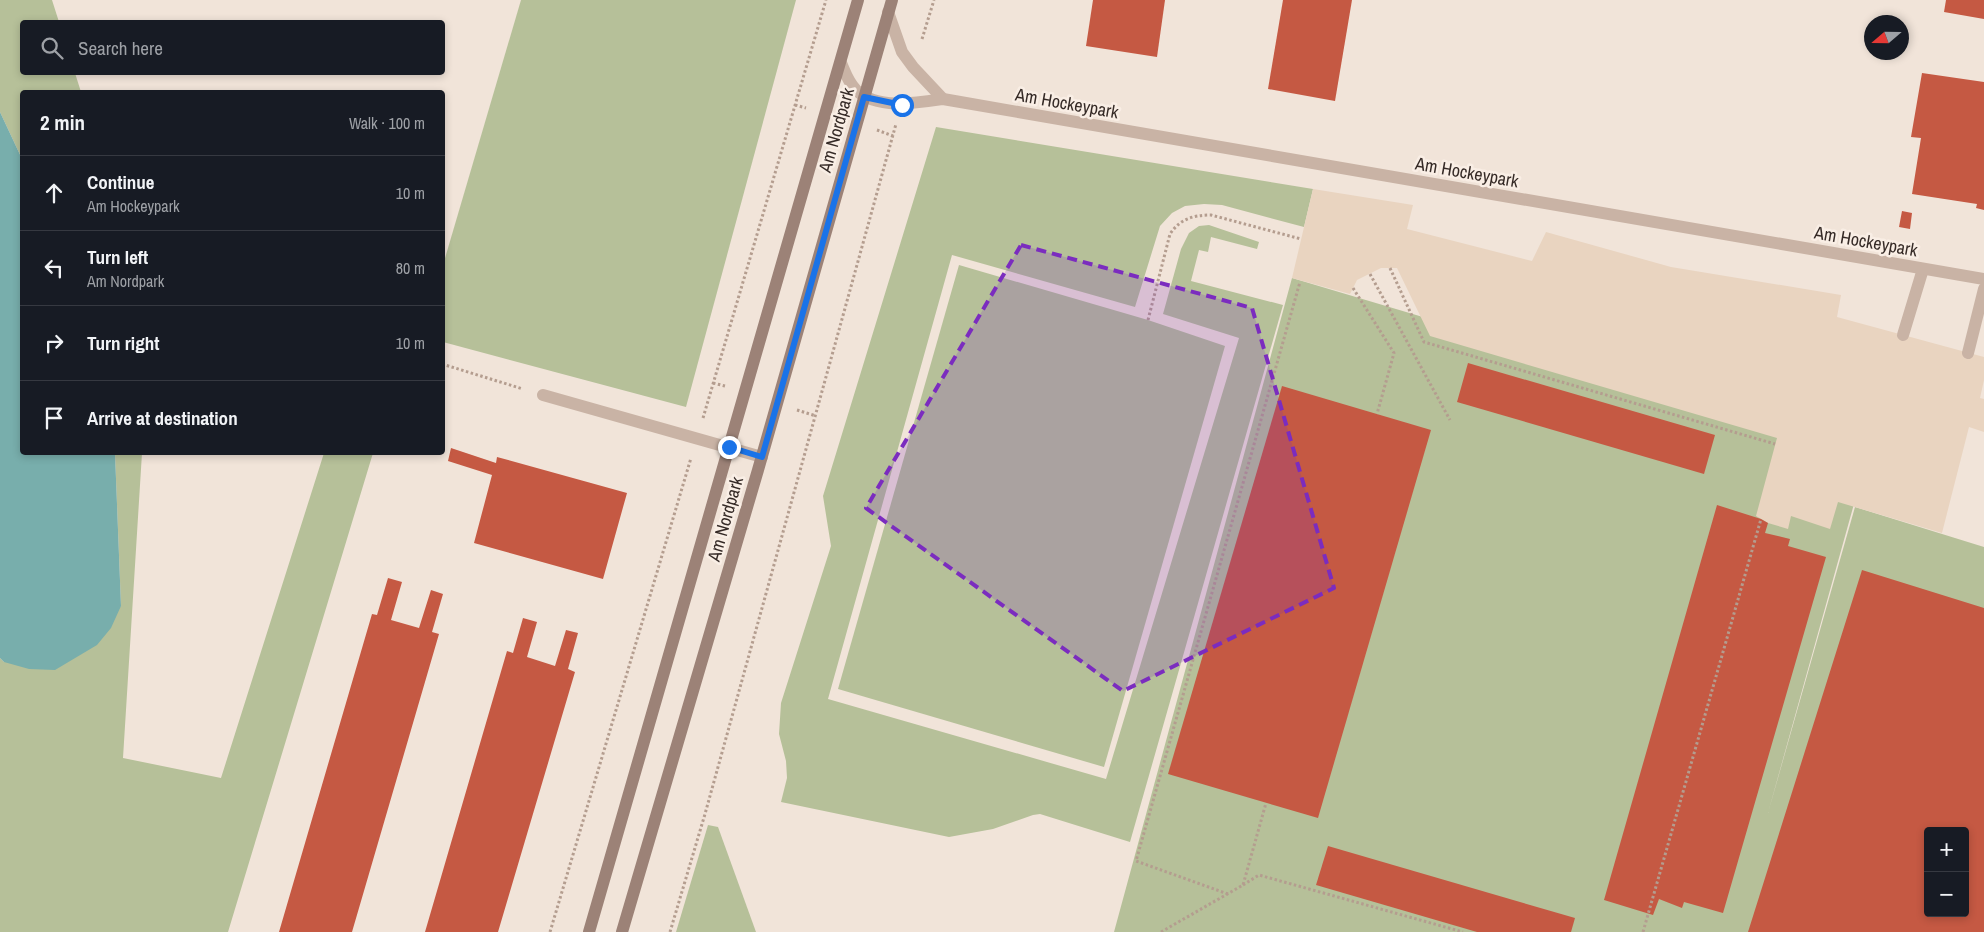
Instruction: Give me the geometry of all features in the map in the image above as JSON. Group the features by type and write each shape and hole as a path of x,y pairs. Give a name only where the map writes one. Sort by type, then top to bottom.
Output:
{"street":[{"name":"Am Nordpark","path":"589,932 858,0"},
{"path":"890,6 902,52 943,100"},
{"name":"Am Nordpark","path":"622,932 762,457 890,6"},
{"path":"841,62 846,77 864,97"},
{"name":"Am Hockeypark","path":"864,97 902,105 943,100 1984,279"},
{"path":"1903,335 1923,269"},
{"path":"1968,353 1984,289"},
{"path":"543,395 697,437 762,457"}],"path":[{"path":"550,932 826,0"},
{"path":"913,67 934,0"},
{"path":"670,932 705,814 902,105"},
{"path":"1148,320 1170,234 1184,219 1210,214 1301,239"},
{"path":"1390,268 1424,342 1776,444"},
{"path":"1370,274 1450,420"},
{"path":"1228,894 1136,861 1300,282"},
{"path":"1353,288 1394,353 1377,414"},
{"path":"445,365 543,395"},
{"path":"1643,932 1761,519"},
{"path":"1243,885 1266,803"},
{"path":"1161,932 1259,875 1463,932"}],"highlighted area":[{"path":"1021,245 1252,308 1334,588 1123,691 866,508"}],"green space":[{"path":"0,0 52,0 58,20 20,20 20,75 76,75 80,90 20,90 20,155 0,112"},
{"path":"521,0 796,0 686,407 445,343 445,258"},
{"path":"936,127 1313,189 1304,227 1222,205 1185,206 1172,213 1160,226 1135,307 952,255 828,699 1106,779 1239,338 1163,314 1181,249 1189,233 1199,226 1209,225 1259,242 1257,249 1211,237 1208,252 1199,250 1191,281 1283,305 1130,842 1040,814 993,829 949,837 781,802 787,778 786,761 779,734 781,703 831,546 823,496"},
{"path":"959,265 1148,320 1225,346 1104,767 838,689"},
{"path":"1292,278 1869,450 1768,813 1855,507 1984,547 1984,932 1114,932"},
{"path":"115,455 142,455 123,758 221,778 323,455 372,455 228,932 0,932 0,658 4,662 121,606"},
{"path":"708,825 718,827 756,932 676,932"}],"shaded area":[{"path":"1313,189 1413,205 1407,229 1532,261 1546,232 1671,267 1841,295 1837,317 1984,357 1984,380 1980,398 1984,399 1984,432 1969,427 1942,533 1838,502 1830,529 1791,516 1788,529 1768,523 1756,516 1777,438 1430,336 1397,268 1381,268 1357,280 1350,294 1292,278"}],"water":[{"path":"0,112 20,155 20,455 115,455 121,606 111,628 97,645 55,670 29,669 4,662 0,658"}],"building":[{"path":"1093,0 1165,0 1157,57 1086,46"},
{"path":"1283,0 1352,0 1335,101 1268,89"},
{"path":"1946,0 1984,0 1984,19 1944,12"},
{"path":"1922,73 1984,82 1984,210 1976,208 1977,204 1912,194 1921,138 1911,137"},
{"path":"1902,211 1912,213 1910,229 1899,227"},
{"path":"1468,363 1715,435 1704,474 1457,402"},
{"path":"1282,386 1431,430 1318,818 1168,774"},
{"path":"451,448 496,463 497,457 627,493 603,579 474,543 492,475 448,461"},
{"path":"1717,505 1768,523 1765,533 1790,539 1788,546 1826,557 1723,913 1684,902 1682,908 1659,899 1653,915 1604,900"},
{"path":"1862,570 1984,608 1984,932 1748,932"},
{"path":"388,578 402,582 391,620 419,628 431,590 443,594 432,632 439,634 352,932 279,932 372,614 377,615"},
{"path":"523,618 537,622 527,657 555,666 566,630 578,633 568,669 575,672 498,932 425,932 507,651 513,653"},
{"path":"1328,846 1575,918 1571,932 1477,932 1316,885"}],"route":[{"path":"729,447 762,457 864,97 902,105"}]}
